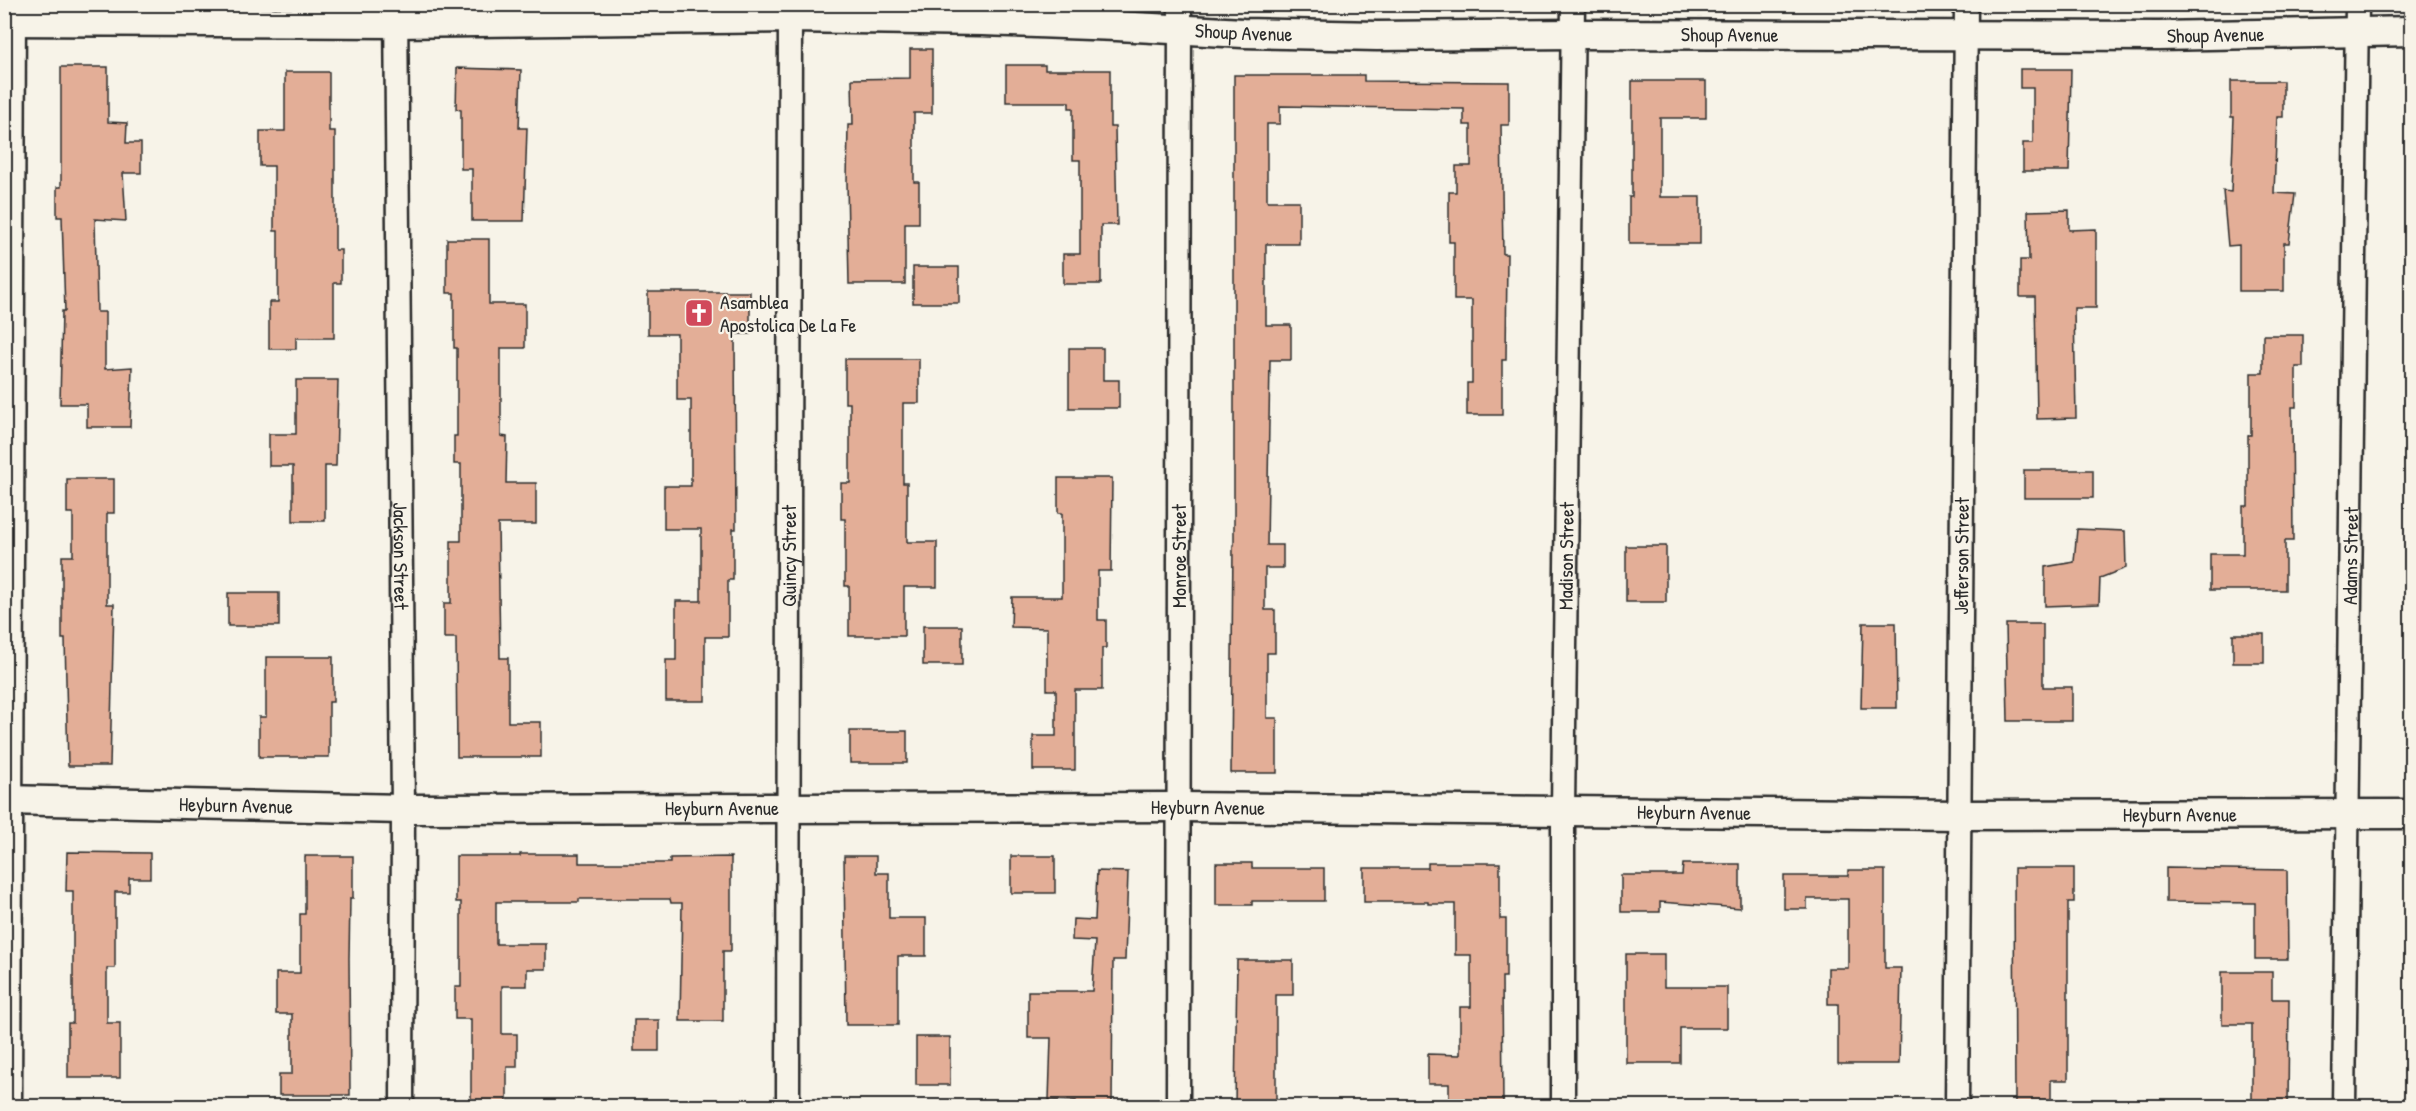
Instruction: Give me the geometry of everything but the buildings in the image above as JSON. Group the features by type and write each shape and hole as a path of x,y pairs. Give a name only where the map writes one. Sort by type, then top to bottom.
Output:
{"street":[{"name":"Madison Street","path":"1563,1107 1563,809 1574,4"},
{"name":"Jefferson Street","path":"1957,1107 1966,4"},
{"name":"Shoup Avenue","path":"11,16 790,11 994,22 1180,17 1243,33 1377,36 2250,35 2356,17 2412,31"},
{"name":"Quincy Street","path":"788,1107 790,11"},
{"name":"Jackson Street","path":"396,14 403,809 402,1107"},
{"path":"10,1107 8,800 11,16"},
{"name":"Monroe Street","path":"1178,1107 1180,17"},
{"name":"Adams Street","path":"2343,1107 2356,17"},
{"name":"Heyburn Avenue","path":"8,800 403,809 1180,807 1563,809 1959,815 2412,814"}],"place":[{"name":"Asamblea Apostolica De La Fe","path":"699,313"}]}
